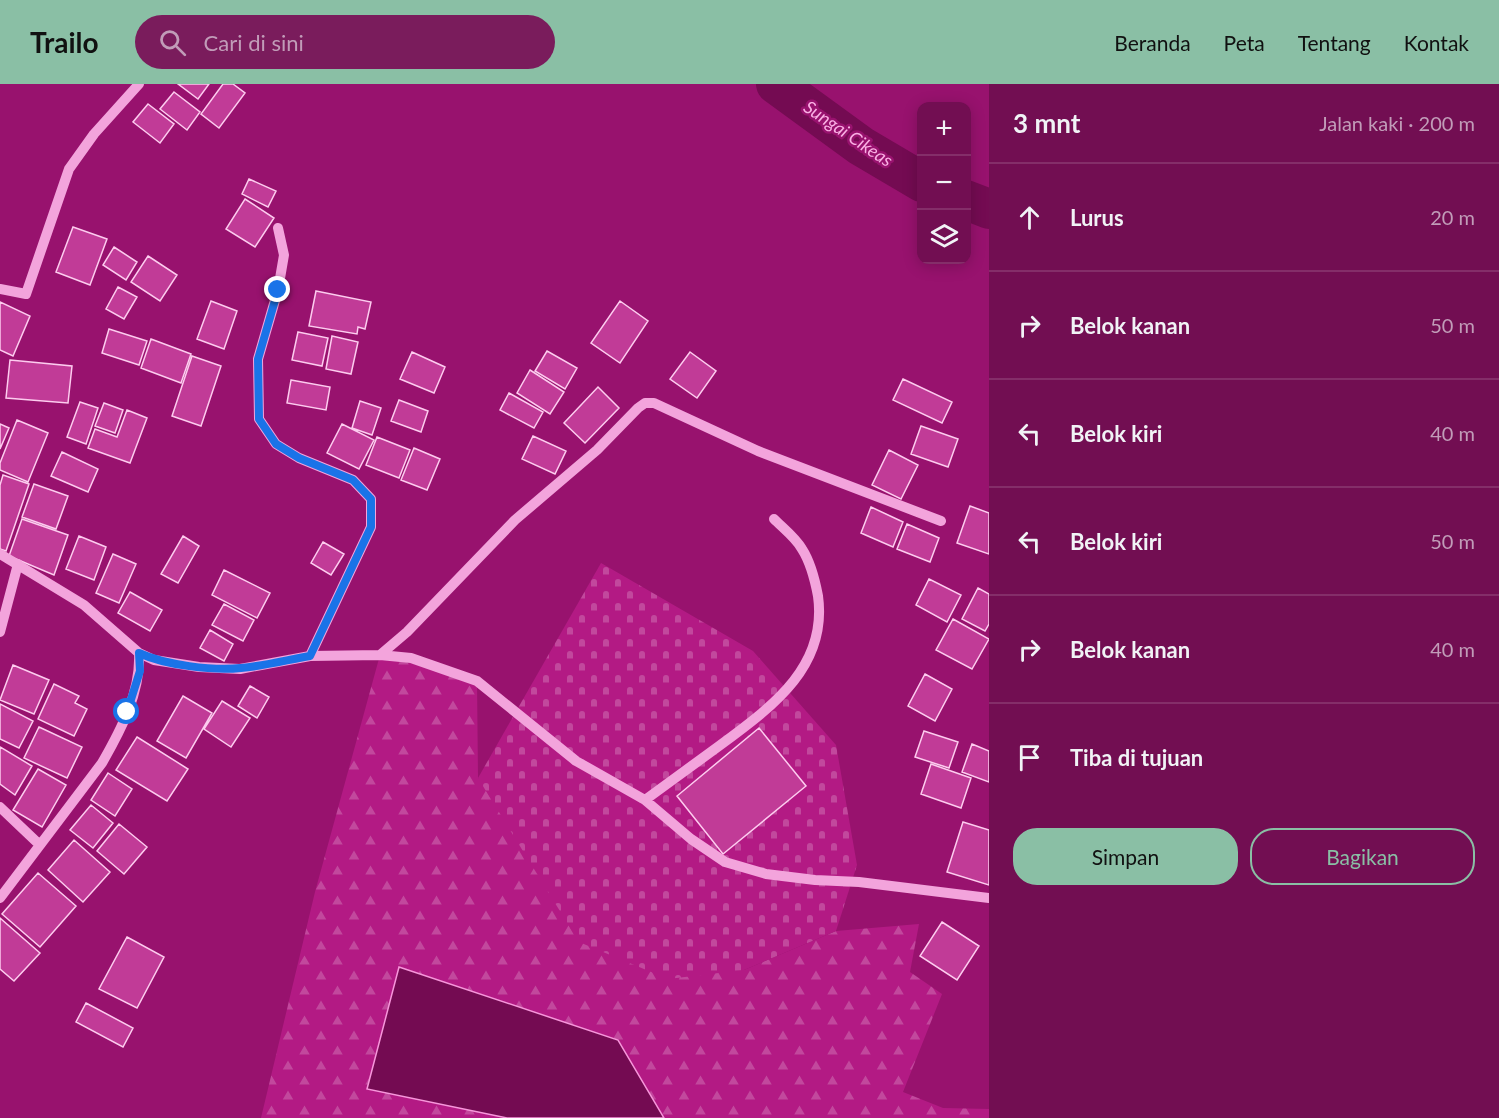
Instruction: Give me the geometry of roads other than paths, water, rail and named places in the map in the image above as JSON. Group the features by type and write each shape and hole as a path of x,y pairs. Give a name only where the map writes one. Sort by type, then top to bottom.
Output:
{"street":[{"path":"0,290 26,294 69,169 94,134 139,84"},
{"path":"278,228 284,255 278,290 258,359 259,419 276,444 299,458 353,480 371,499 371,527 310,656"},
{"path":"380,655 407,632 515,520 597,450 645,403 654,404 759,451 941,521"},
{"path":"645,800 739,731 776,700 790,687 810,656 817,639 820,611 815,578 802,547 774,519"},
{"path":"0,554 84,605 139,653 154,660 174,664 240,669 310,656 380,655 411,658 477,681 576,761 645,800 691,839 725,862 766,874 859,882 989,898"},
{"path":"0,632 18,564"},
{"path":"0,898 102,763 122,727 140,671 139,653"},
{"path":"0,807 40,845"}],"waterway":[{"name":"Sungai Cikeas","path":"776,84 861,146 917,179"},
{"name":"Sungai Cikeas","path":"971,202 989,209"}]}
